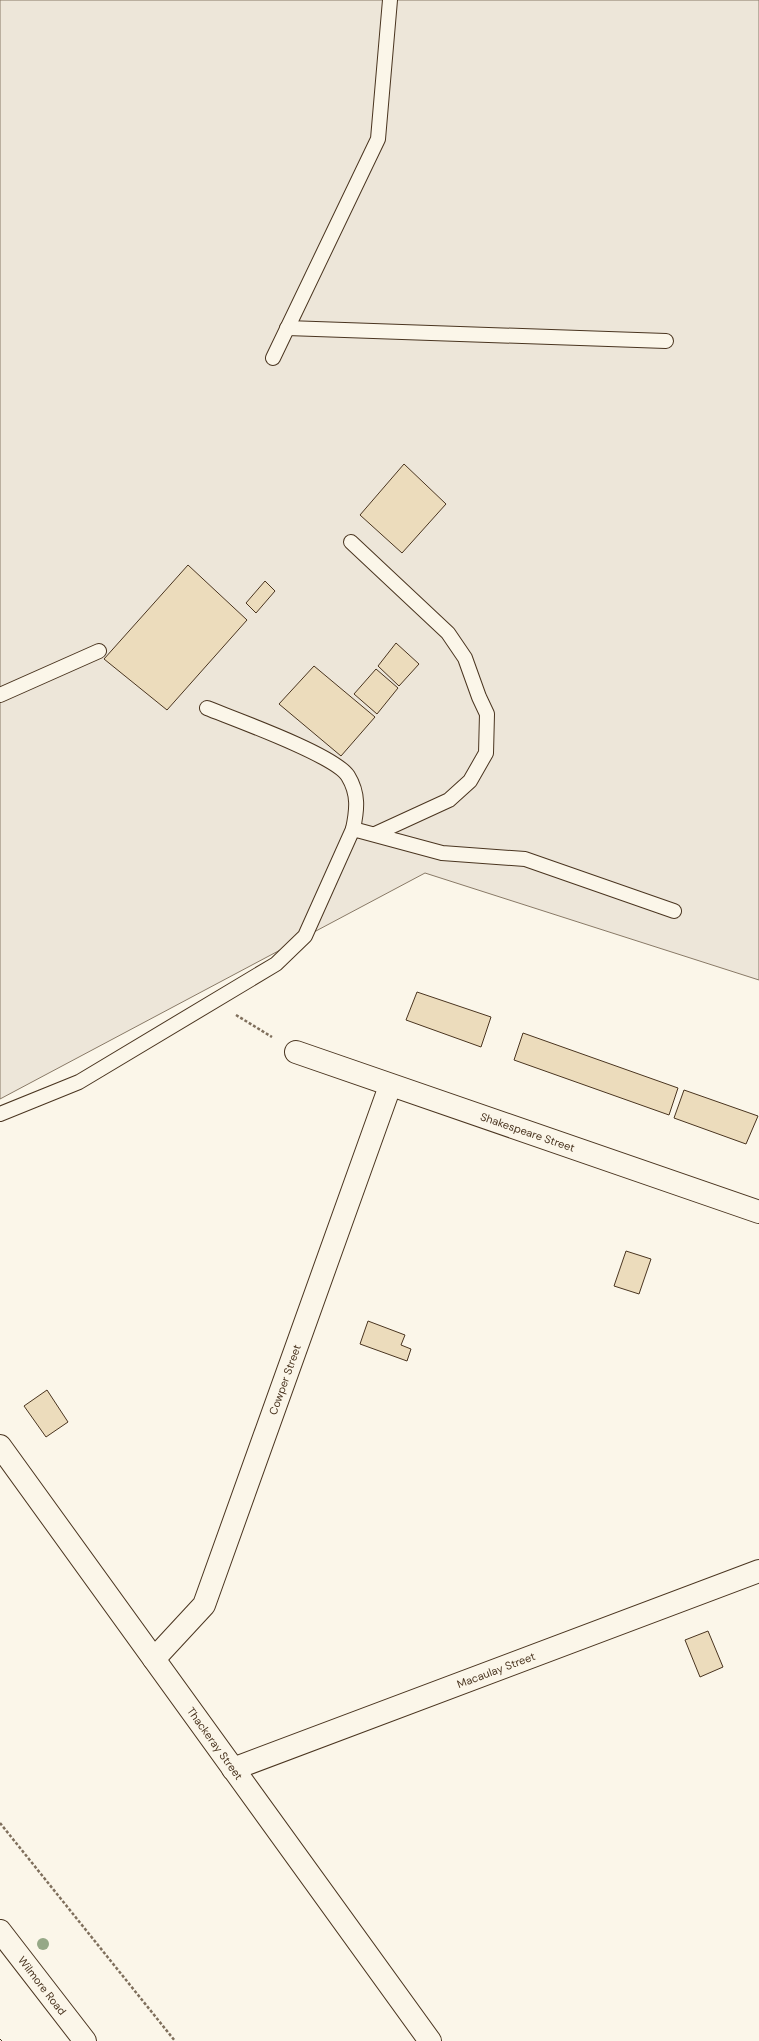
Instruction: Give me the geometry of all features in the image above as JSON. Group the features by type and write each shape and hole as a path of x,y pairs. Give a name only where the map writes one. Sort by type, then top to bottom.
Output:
{"street":[{"name":"Shakespeare Street","path":"296,1052 390,1086 759,1212"},
{"name":"Cowper Street","path":"154,1659 204,1605 390,1086"},
{"name":"Thackeray Street","path":"0,1446 430,2041"},
{"name":"Macaulay Street","path":"233,1769 759,1571"},
{"name":"Wilmore Road","path":"0,1931 85,2041"}],"lane":[{"path":"274,358 378,139 390,0"},
{"path":"287,328 666,341"},
{"path":"351,542 448,633 465,658 487,714 486,752 470,781 449,800 375,834"},
{"path":"0,695 99,651"},
{"path":"0,1114 79,1082 276,964 305,936 353,829 358,803 348,775 320,755 207,708"},
{"path":"353,829 442,852 525,859 674,911"}],"path":[{"path":"213,1002 296,1052"},
{"path":"0,1823 175,2041"}],"shaded area":[{"path":"0,0 759,0 759,980 425,873 0,1099"}],"building":[{"path":"404,464 446,504 402,553 360,515"},
{"path":"188,565 247,620 167,710 104,659"},
{"path":"265,581 275,591 256,613 246,603"},
{"path":"396,643 419,664 399,686 378,666"},
{"path":"314,666 375,717 341,756 279,704"},
{"path":"376,669 398,688 377,714 354,694"},
{"path":"417,992 491,1017 481,1047 406,1020"},
{"path":"523,1033 678,1088 669,1115 514,1060"},
{"path":"684,1090 758,1116 746,1144 674,1118"},
{"path":"626,1251 651,1259 639,1294 614,1286"},
{"path":"368,1321 405,1335 401,1345 411,1349 407,1361 360,1344"},
{"path":"47,1390 68,1422 46,1437 24,1406"},
{"path":"708,1631 723,1667 700,1677 685,1640"}]}
